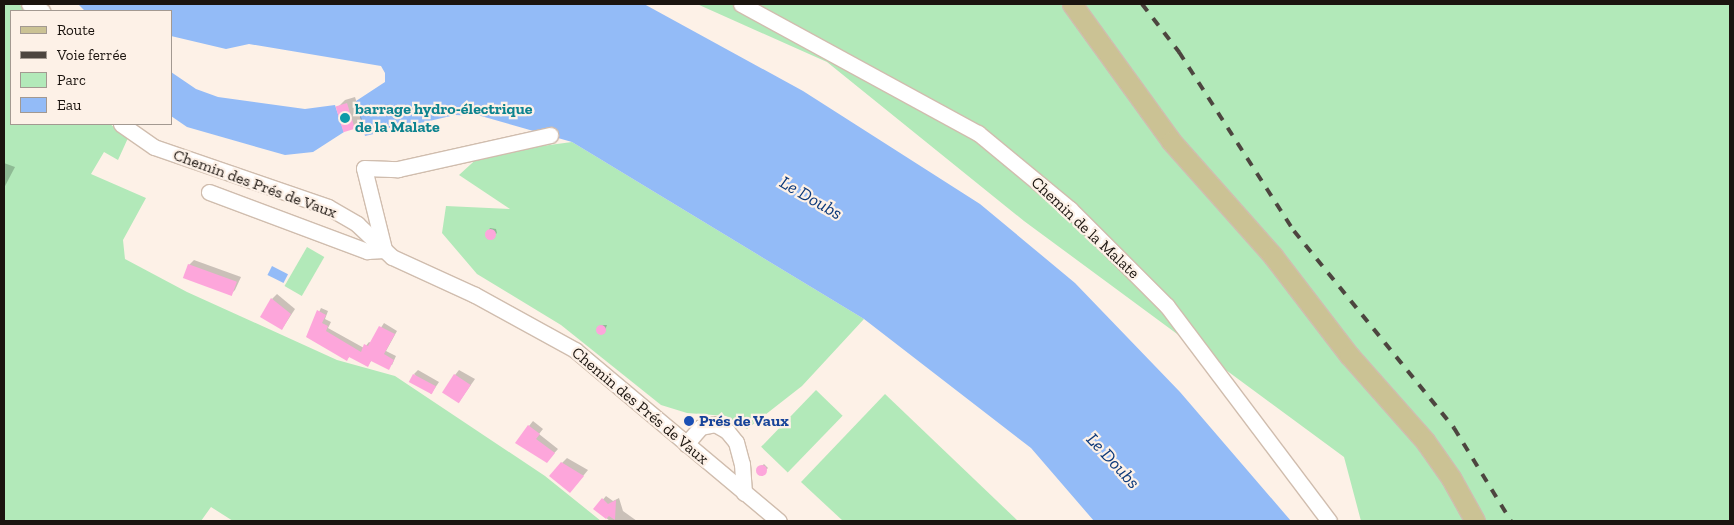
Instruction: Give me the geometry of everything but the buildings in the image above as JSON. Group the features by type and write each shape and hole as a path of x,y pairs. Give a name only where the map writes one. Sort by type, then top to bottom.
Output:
{"main road":[{"path":"1072,4 1171,141 1273,256 1349,355 1425,441 1451,478 1475,521"}],"street":[{"path":"29,4 40,10"},
{"name":"Chemin de la Malate","path":"741,4 978,133 1070,209 1167,306 1329,521"},
{"name":"Chemin des Prés de Vaux","path":"122,125 154,147 328,207 357,224 384,250 575,350 779,521"},
{"path":"384,250 364,168 398,169 550,135"},
{"name":"Chemin des Prés de Vaux","path":"209,192 367,250 384,250"},
{"path":"686,444 701,427 715,424 727,431 736,442 742,464 744,493"}],"green space":[{"path":"4,4 18,4 29,10 10,10 10,125 111,125 128,138 118,160 104,152 91,174 146,198 123,240 125,259 187,292 337,360 395,376 545,476 601,521 233,521 211,507 201,521 4,521"},
{"path":"697,4 1730,4 1730,521 1361,521 1344,457 1024,221 827,62"},
{"path":"572,142 864,319 802,386 747,429 726,416 687,413 661,405 561,325 477,274 442,233 446,206 510,209 459,175 482,154"},
{"path":"307,247 324,257 302,296 284,286"},
{"path":"816,390 843,416 788,473 761,447"},
{"path":"885,394 1018,521 843,521 801,482"}],"water":[{"name":"Le Doubs","path":"78,4 644,4 803,91 980,204 1075,283 1180,392 1291,521 1094,521 1031,448 864,319 572,142 481,116 455,115 365,136 356,101 385,82 385,73 381,66 249,44 226,49 172,36 172,10 84,10"},
{"path":"172,73 196,89 218,97 305,109 335,105 344,132 313,152 285,155 187,127 172,117"},
{"path":"272,266 288,274 283,283 267,275"}],"railway":[{"path":"1142,4 1179,52 1294,231 1454,428 1511,521"}],"place":[{"name":"barrage hydro-électrique de la Malate","path":"345,118"},
{"name":"Prés de Vaux","path":"689,421"}]}
